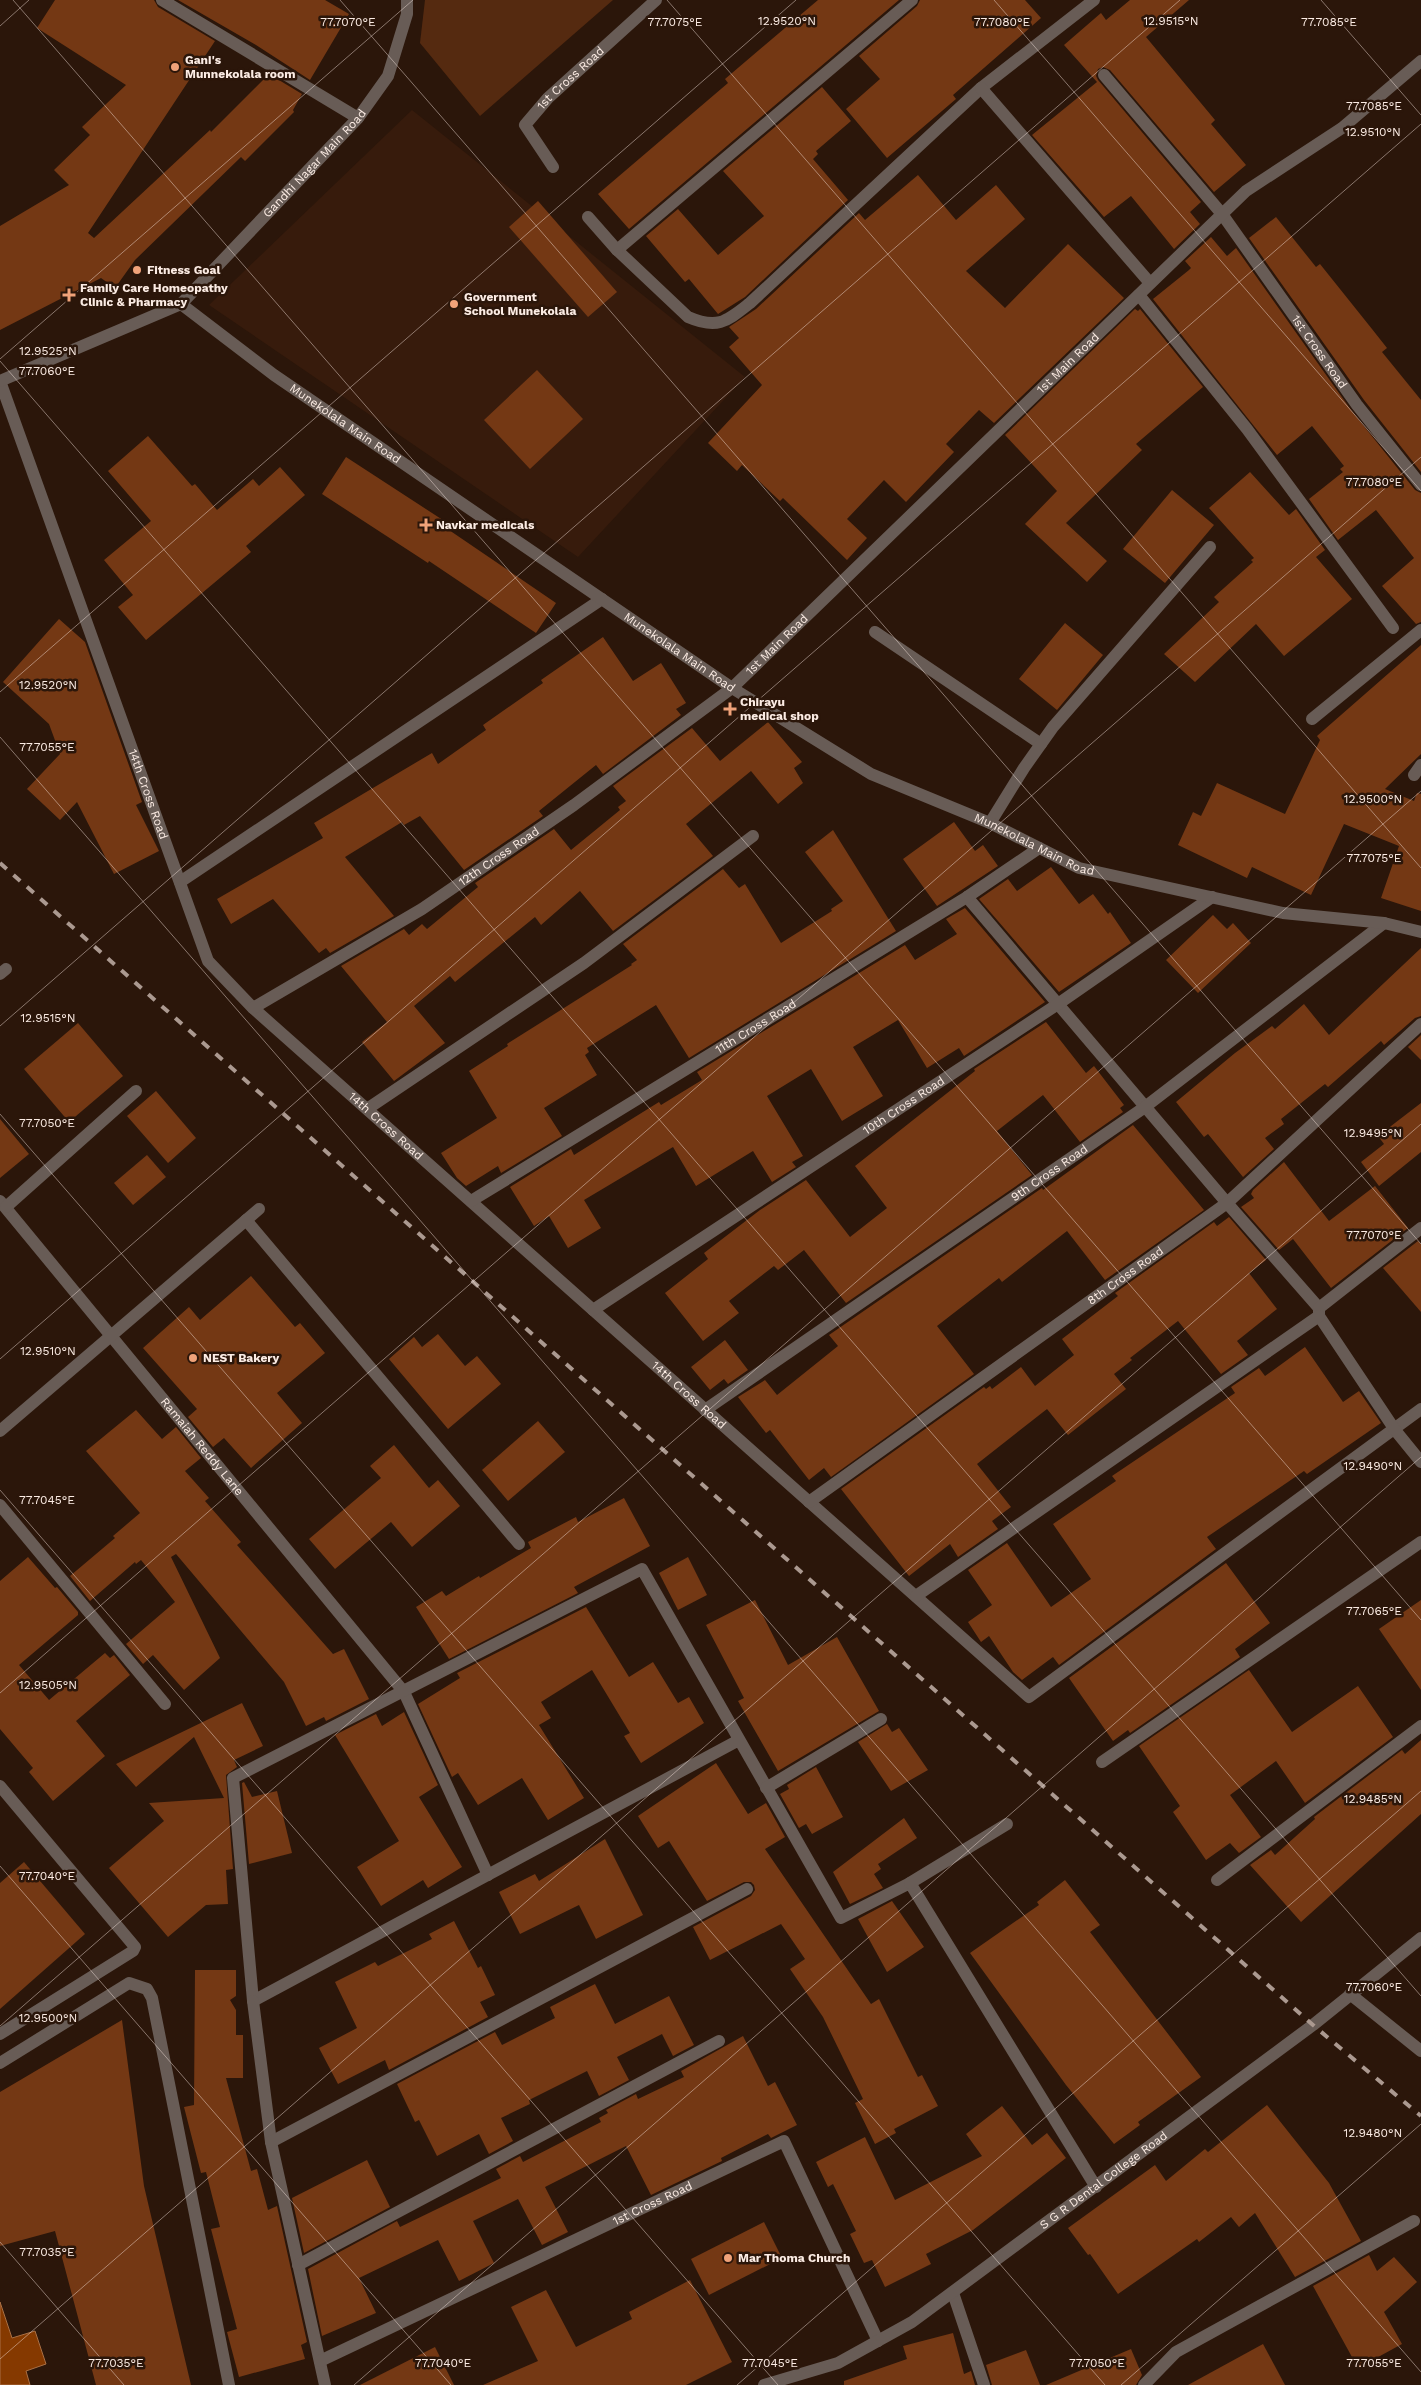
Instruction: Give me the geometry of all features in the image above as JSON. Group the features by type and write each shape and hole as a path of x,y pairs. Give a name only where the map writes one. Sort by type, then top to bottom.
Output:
{"street":[{"path":"162,0 358,118"},
{"name":"Gandhi Nagar Main Road","path":"181,304 358,118 388,76 407,14 407,0"},
{"name":"1st Cross Road","path":"553,167 525,125 548,98 656,0"},
{"path":"616,250 912,0"},
{"path":"588,217 616,250 688,317 701,323 725,322 750,303 981,88 1094,0"},
{"name":"1st Main Road","path":"732,688 1246,191 1342,128 1421,61"},
{"name":"1st Cross Road","path":"1104,75 1222,214 1357,405 1421,485"},
{"path":"981,88 1150,284"},
{"path":"1140,295 1247,429 1393,628"},
{"path":"0,381 181,304"},
{"name":"Munekolala Main Road","path":"181,304 274,375 732,688 871,774 990,823 1079,868 1283,913 1384,923 1421,932"},
{"name":"14th Cross Road","path":"0,381 208,961 253,1008 1029,1696 1395,1430"},
{"path":"990,823 1042,744 1082,692 1210,547"},
{"path":"180,882 602,599"},
{"path":"1312,719 1421,630"},
{"path":"875,632 1042,744"},
{"name":"12th Cross Road","path":"253,1008 422,909 574,805 732,688"},
{"path":"367,1109 584,963 753,836"},
{"name":"11th Cross Road","path":"471,1201 967,897 1039,848"},
{"path":"967,897 1319,1312 1395,1430 1421,1462"},
{"name":"10th Cross Road","path":"593,1310 1058,1004 1212,898"},
{"name":"9th Cross Road","path":"705,1410 1145,1107 1384,923"},
{"name":"8th Cross Road","path":"810,1502 1227,1203 1421,1024"},
{"path":"3,1204 136,1091"},
{"name":"Ramaiah Reddy Lane","path":"3,1204 404,1692 488,1875"},
{"path":"0,1431 259,1208"},
{"path":"246,1220 519,1544"},
{"path":"916,1596 1319,1312 1421,1228"},
{"path":"1395,1430 1421,1409"},
{"path":"0,1505 165,1704"},
{"path":"1102,1762 1421,1542"},
{"path":"325,2385 271,2142 253,2001 233,1778 642,1569 841,1918 910,1883 1008,1824"},
{"path":"766,1788 881,1719"},
{"path":"1217,1880 1421,1726"},
{"path":"253,2001 739,1740"},
{"path":"0,1786 134,1947 133,1951 0,2034"},
{"path":"910,1883 1096,2186"},
{"path":"271,2142 747,1889"},
{"name":"S G R Dental College Road","path":"771,2384 838,2363 912,2322 954,2293 1313,2025 1421,1938"},
{"path":"0,2064 129,1983 147,1989 152,1998 229,2385"},
{"path":"1350,1994 1421,2051"},
{"path":"298,2265 720,2040"},
{"name":"1st Cross Road","path":"320,2361 784,2141 878,2341"},
{"path":"1144,2385 1176,2352 1414,2221"},
{"path":"954,2293 984,2385"}],"shaded area":[{"path":"425,0 613,0 480,116 420,43"},
{"path":"412,110 745,377 578,557 209,305"},
{"path":"0,2302 12,2338 35,2331 46,2364 26,2371 30,2385 0,2385"}],"building":[{"path":"55,0 154,0 158,7 215,41 88,233 94,238 210,130 211,132 269,74 302,94 293,110 294,112 245,161 241,157 135,260 115,288 101,278 0,330 0,226 69,185 54,170 90,135 82,127 126,85 37,28"},
{"path":"178,0 325,0 349,14 310,80 256,45"},
{"path":"818,0 899,0 629,229 598,194 728,83 725,79"},
{"path":"920,0 1025,0 1041,18 953,95 956,99 887,158 846,109 880,79 859,56 917,6"},
{"path":"1130,0 1189,0 1146,37 1215,120 1211,124 1246,165 1214,192 1110,70 1103,67 1098,69 1096,76 1098,80 1201,202 1190,212 1200,224 1174,249 1131,196 1104,217 1032,135 1097,82 1064,45 1101,13 1106,20"},
{"path":"822,87 851,121 816,151 818,154 813,159 848,200 745,297 718,314 689,279 685,282 646,236 678,209 718,255 764,216 723,171"},
{"path":"918,175 956,220 996,185 1025,219 966,271 1005,308 1068,244 1124,298 994,423 979,410 946,444 954,452 906,502 884,480 847,519 867,538 847,560 783,498 780,501 742,465 737,471 708,443 762,385 729,347 739,338 729,327 756,309 859,213 865,220"},
{"path":"538,201 617,292 588,317 509,227"},
{"path":"1276,217 1316,267 1320,264 1372,329 1387,348 1382,352 1421,400 1421,472 1364,400 1249,238"},
{"path":"1211,237 1227,256 1236,248 1351,410 1415,490 1421,493 1421,622 1416,624 1382,586 1414,558 1376,510 1338,540 1309,499 1343,472 1340,469 1344,466 1312,426 1277,455 1153,299 1191,268 1185,261"},
{"path":"1135,309 1138,311 1140,309 1203,387 1136,444 1142,450 1066,523 1107,561 1087,582 1025,524 1057,491 1005,435"},
{"path":"537,370 583,419 530,469 484,420"},
{"path":"148,436 192,486 195,484 217,510 253,479 259,486 280,467 305,495 246,546 251,552 146,640 118,607 133,595 104,560 151,521 108,471"},
{"path":"346,457 452,526 449,530 556,603 536,633 429,561 428,563 322,494"},
{"path":"1250,472 1289,515 1296,509 1325,550 1316,557 1352,599 1284,656 1256,624 1195,682 1164,654 1219,602 1214,597 1253,562 1251,560 1254,558 1209,508"},
{"path":"1172,490 1214,525 1165,583 1123,549"},
{"path":"59,619 85,642 142,802 136,805 159,851 114,874 77,802 60,820 27,789 60,754 49,724 3,682"},
{"path":"1065,623 1103,655 1057,710 1019,679"},
{"path":"603,637 633,681 661,663 686,703 676,709 681,715 603,774 596,765 539,811 543,816 464,870 420,816 404,825 402,822 345,857 394,916 330,953 326,948 319,953 273,899 231,924 217,899 323,838 314,823 432,753 438,764 486,730 483,725 543,683 541,680"},
{"path":"1421,645 1421,754 1385,789 1414,801 1417,793 1421,794 1421,911 1381,898 1399,846 1344,824 1311,895 1252,867 1247,878 1178,845 1193,812 1201,816 1217,783 1285,814 1320,740 1317,736"},
{"path":"768,722 802,762 794,768 803,783 778,804 751,771 686,824 713,856 613,931 580,891 541,925 535,917 455,982 450,976 414,1006 445,1043 394,1081 362,1042 387,1022 341,966 404,929 409,935 422,924 427,929 478,887 475,883 554,829 571,850 620,810 618,807 626,801 613,786 692,728 720,761"},
{"path":"954,822 975,851 983,845 998,866 937,906 903,859"},
{"path":"833,830 896,931 689,1058 656,1005 587,1048 589,1052 585,1055 597,1075 544,1108 562,1136 501,1173 498,1166 466,1186 457,1178 441,1153 497,1118 469,1071 508,1046 507,1044 632,965 637,960 623,944 723,869 739,888 745,884 781,943 832,911 831,909 843,901 805,852"},
{"path":"1051,867 1079,904 1093,894 1108,914 1110,912 1131,943 1059,992 979,899 1008,879 1017,891"},
{"path":"965,908 1045,1002 964,1056 959,1048 927,1068 898,1020 853,1047 883,1096 842,1121 811,1069 767,1096 803,1156 792,1162 796,1167 772,1182 753,1151 696,1186 673,1147 584,1200 601,1228 568,1248 549,1216 534,1226 510,1187 571,1149 574,1155 659,1102 661,1105 702,1080 697,1072 905,945 915,960 957,934 946,919"},
{"path":"1213,915 1227,929 1233,923 1251,943 1198,993 1166,960"},
{"path":"1421,948 1421,1016 1415,1018 1384,1045 1381,1041 1328,1087 1325,1084 1281,1119 1284,1124 1265,1138 1274,1149 1243,1177 1208,1134 1204,1137 1176,1102 1235,1053 1272,1026 1275,1029 1304,1004 1329,1035"},
{"path":"1046,1022 1086,1073 1094,1066 1124,1105 1120,1108 1123,1112 1080,1142 1043,1095 997,1131 1032,1175 846,1303 804,1250 778,1270 774,1266 729,1301 739,1313 703,1341 665,1293 708,1259 704,1253 760,1210 806,1180 850,1237 887,1208 855,1166 975,1071 974,1069"},
{"path":"78,1023 123,1076 69,1122 24,1069"},
{"path":"1421,1035 1421,1060 1408,1047"},
{"path":"156,1091 196,1138 168,1163 127,1116"},
{"path":"1421,1103 1421,1152 1379,1186 1361,1162 1384,1144 1378,1136"},
{"path":"0,1119 29,1154 0,1178"},
{"path":"1133,1125 1204,1210 1105,1280 1067,1231 1002,1282 999,1278 937,1326 974,1374 831,1477 824,1468 809,1480 770,1430 766,1433 738,1397 765,1380 777,1395 838,1346 829,1335 1042,1188 1043,1190"},
{"path":"147,1155 166,1177 133,1205 114,1183"},
{"path":"1284,1162 1329,1221 1375,1186 1408,1228 1331,1288 1293,1239 1279,1250 1241,1207 1254,1198 1251,1194 1253,1190"},
{"path":"1229,1217 1266,1260 1249,1273 1277,1309 1237,1341 1248,1355 1221,1374 1178,1321 1130,1358 1132,1360 1114,1374 1126,1389 1068,1435 1047,1409 977,1464 1011,1507 992,1521 998,1529 958,1557 950,1544 909,1576 841,1489 984,1387 986,1389 990,1386 992,1389 1021,1367 1035,1386 1074,1355 1062,1339 1118,1296 1115,1293 1214,1222 1217,1226"},
{"path":"1418,1241 1421,1244 1421,1312 1383,1268"},
{"path":"251,1276 295,1327 300,1323 325,1353 277,1393 302,1423 251,1468 224,1438 213,1447 188,1417 197,1409 143,1348 189,1307 200,1320"},
{"path":"438,1334 465,1366 477,1356 501,1384 448,1429 389,1359 414,1337 422,1347"},
{"path":"725,1340 748,1370 728,1384 724,1379 710,1390 691,1367"},
{"path":"1305,1347 1343,1402 1359,1391 1381,1423 1307,1474 1304,1471 1207,1537 1216,1549 1059,1665 1053,1657 1022,1680 1013,1672 989,1636 981,1642 968,1622 992,1605 968,1570 1007,1543 1051,1607 1091,1579 1053,1524 1116,1481 1112,1476 1235,1393 1231,1387 1259,1368 1265,1376"},
{"path":"136,1410 162,1439 176,1427 201,1458 185,1471 209,1498 205,1501 241,1542 237,1545 333,1654 344,1649 369,1699 326,1721 324,1717 306,1726 284,1682 176,1554 171,1557 220,1658 184,1690 153,1655 143,1664 126,1644 175,1602 141,1560 136,1564 135,1562 90,1601 70,1576 115,1538 113,1536 140,1513 86,1451"},
{"path":"538,1421 565,1452 508,1501 482,1470"},
{"path":"394,1445 429,1488 438,1480 460,1506 412,1547 391,1522 335,1569 309,1539 381,1478 370,1466"},
{"path":"624,1498 650,1546 574,1587 578,1593 449,1659 416,1607 442,1591 446,1596 479,1576 480,1578 531,1548 528,1542 576,1517 578,1522"},
{"path":"28,1557 78,1612 78,1615 19,1665 49,1700 105,1653 110,1658 114,1655 130,1675 76,1721 105,1756 53,1801 29,1772 33,1768 0,1729 0,1581"},
{"path":"688,1557 707,1595 678,1610 659,1573"},
{"path":"1226,1563 1270,1623 1235,1649 1240,1657 1130,1733 1128,1730 1113,1741 1069,1678"},
{"path":"755,1600 788,1665 837,1637 879,1711 778,1771 738,1701 744,1698 706,1625"},
{"path":"1421,1600 1421,1690 1379,1629"},
{"path":"586,1607 629,1677 653,1662 678,1703 689,1697 704,1723 641,1763 624,1736 630,1733 592,1670 541,1702 551,1718 539,1725 584,1798 548,1820 522,1778 478,1805 458,1773 452,1777 418,1704 460,1678 457,1673"},
{"path":"1249,1670 1292,1732 1358,1686 1393,1737 1305,1803 1276,1761 1230,1795 1261,1837 1239,1853 1230,1843 1206,1860 1173,1812 1180,1806 1139,1746"},
{"path":"242,1703 263,1746 234,1760 237,1767 226,1775 233,1869 226,1870 228,1904 206,1905 168,1937 109,1868 164,1821 149,1803 224,1798 194,1737 136,1787 116,1764"},
{"path":"404,1712 438,1785 419,1797 462,1867 428,1888 423,1880 381,1906 357,1867 399,1841 335,1735 376,1714 382,1726"},
{"path":"887,1724 892,1732 899,1728 928,1770 891,1791 858,1742"},
{"path":"1421,1740 1421,1814 1301,1922 1250,1865 1271,1850 1275,1855 1315,1819 1314,1817 1402,1750 1405,1754"},
{"path":"716,1763 748,1814 766,1803 785,1837 765,1849 871,2004 879,1999 918,2077 922,2075 938,2106 894,2129 896,2133 875,2144 855,2103 863,2099 823,2017 790,1969 805,1959 781,1924 710,1960 693,1927 751,1896 755,1890 754,1885 751,1882 744,1882 707,1901 669,1841 658,1848 638,1816"},
{"path":"816,1767 843,1817 812,1834 806,1824 799,1828 780,1794 789,1789 787,1785"},
{"path":"244,1782 252,1797 277,1791 292,1853 249,1864 242,1783"},
{"path":"904,1818 917,1838 878,1864 881,1869 874,1874 883,1888 850,1904 833,1872"},
{"path":"605,1839 643,1915 596,1939 579,1905 520,1934 499,1892 535,1874 539,1881"},
{"path":"24,1862 85,1934 0,2009 0,1883"},
{"path":"1065,1880 1100,1925 1090,1932 1201,2077 1138,2122 1140,2125 1114,2144 1066,2085 970,1953 1039,1905 1037,1902"},
{"path":"892,1901 924,1947 887,1972 858,1919"},
{"path":"454,1921 478,1968 481,1966 495,1995 480,2002 488,2017 389,2070 385,2060 338,2084 319,2048 357,2028 335,1982 375,1962 378,1966 432,1939 429,1934"},
{"path":"195,1970 236,1970 236,1996 230,2000 236,2010 236,2035 243,2035 243,2078 226,2078 251,2171 257,2169 268,2210 277,2206 307,2342 301,2345 305,2359 239,2377 227,2332 237,2329 211,2229 220,2227 206,2172 201,2173 184,2107 194,2105"},
{"path":"595,1984 615,2024 669,1996 694,2045 673,2056 662,2034 617,2057 629,2080 599,2096 587,2071 529,2100 530,2104 501,2118 513,2141 489,2154 479,2134 437,2156 419,2120 415,2122 397,2084 495,2032 502,2045 555,2018 550,2007"},
{"path":"122,2020 144,2186 191,2385 96,2385 55,2231 0,2246 0,2092"},
{"path":"743,2036 768,2086 775,2082 797,2125 771,2138 768,2134 721,2158 722,2161 651,2195 626,2146 545,2187 568,2232 542,2245 518,2199 473,2221 494,2263 459,2281 438,2240 359,2278 376,2313 322,2336 308,2269 397,2221 400,2227 501,2178 496,2169 520,2156 523,2162 601,2122 599,2118 608,2113 606,2110 636,2094 638,2099 684,2077 681,2071"},
{"path":"1267,2105 1329,2183 1361,2241 1295,2277 1255,2213 1239,2227 1231,2217 1199,2242 1197,2239 1118,2294 1090,2254 1088,2255 1068,2228 1155,2165 1166,2181 1205,2149 1208,2152"},
{"path":"1002,2106 1032,2145 1047,2133 1066,2158 973,2230 926,2254 931,2264 885,2287 872,2260 864,2263 850,2234 856,2231 833,2184 828,2187 816,2162 865,2137 895,2200 982,2156 966,2134"},
{"path":"367,2160 390,2207 304,2253 292,2198"},
{"path":"764,2222 782,2258 709,2295 691,2259"},
{"path":"1369,2255 1377,2271 1394,2257 1417,2282 1384,2312 1402,2344 1358,2368 1313,2286"},
{"path":"690,2280 732,2362 686,2385 483,2385 538,2361 511,2307 546,2290 576,2347 632,2319 629,2312"},
{"path":"953,2333 964,2374 971,2371 975,2385 844,2385 844,2381 907,2359 903,2346"},
{"path":"1263,2344 1285,2385 1188,2385"},
{"path":"435,2347 454,2385 360,2385"},
{"path":"1131,2349 1142,2375 1136,2385 1046,2385"},
{"path":"1026,2350 1040,2385 992,2385 986,2365"}],"railway":[{"path":"0,863 1313,2025 1421,2116"}],"place":[{"name":"Gani's Munnekolala room","path":"175,67"},
{"name":"Fitness Goal","path":"137,270"},
{"name":"Family Care Homeopathy Clinic & Pharmacy","path":"69,295"},
{"name":"Government School Munekolala","path":"454,304"},
{"name":"Navkar medicals","path":"426,525"},
{"name":"Chirayu medical shop","path":"730,709"},
{"name":"NEST Bakery","path":"193,1358"},
{"name":"Mar Thoma Church","path":"728,2258"}]}
